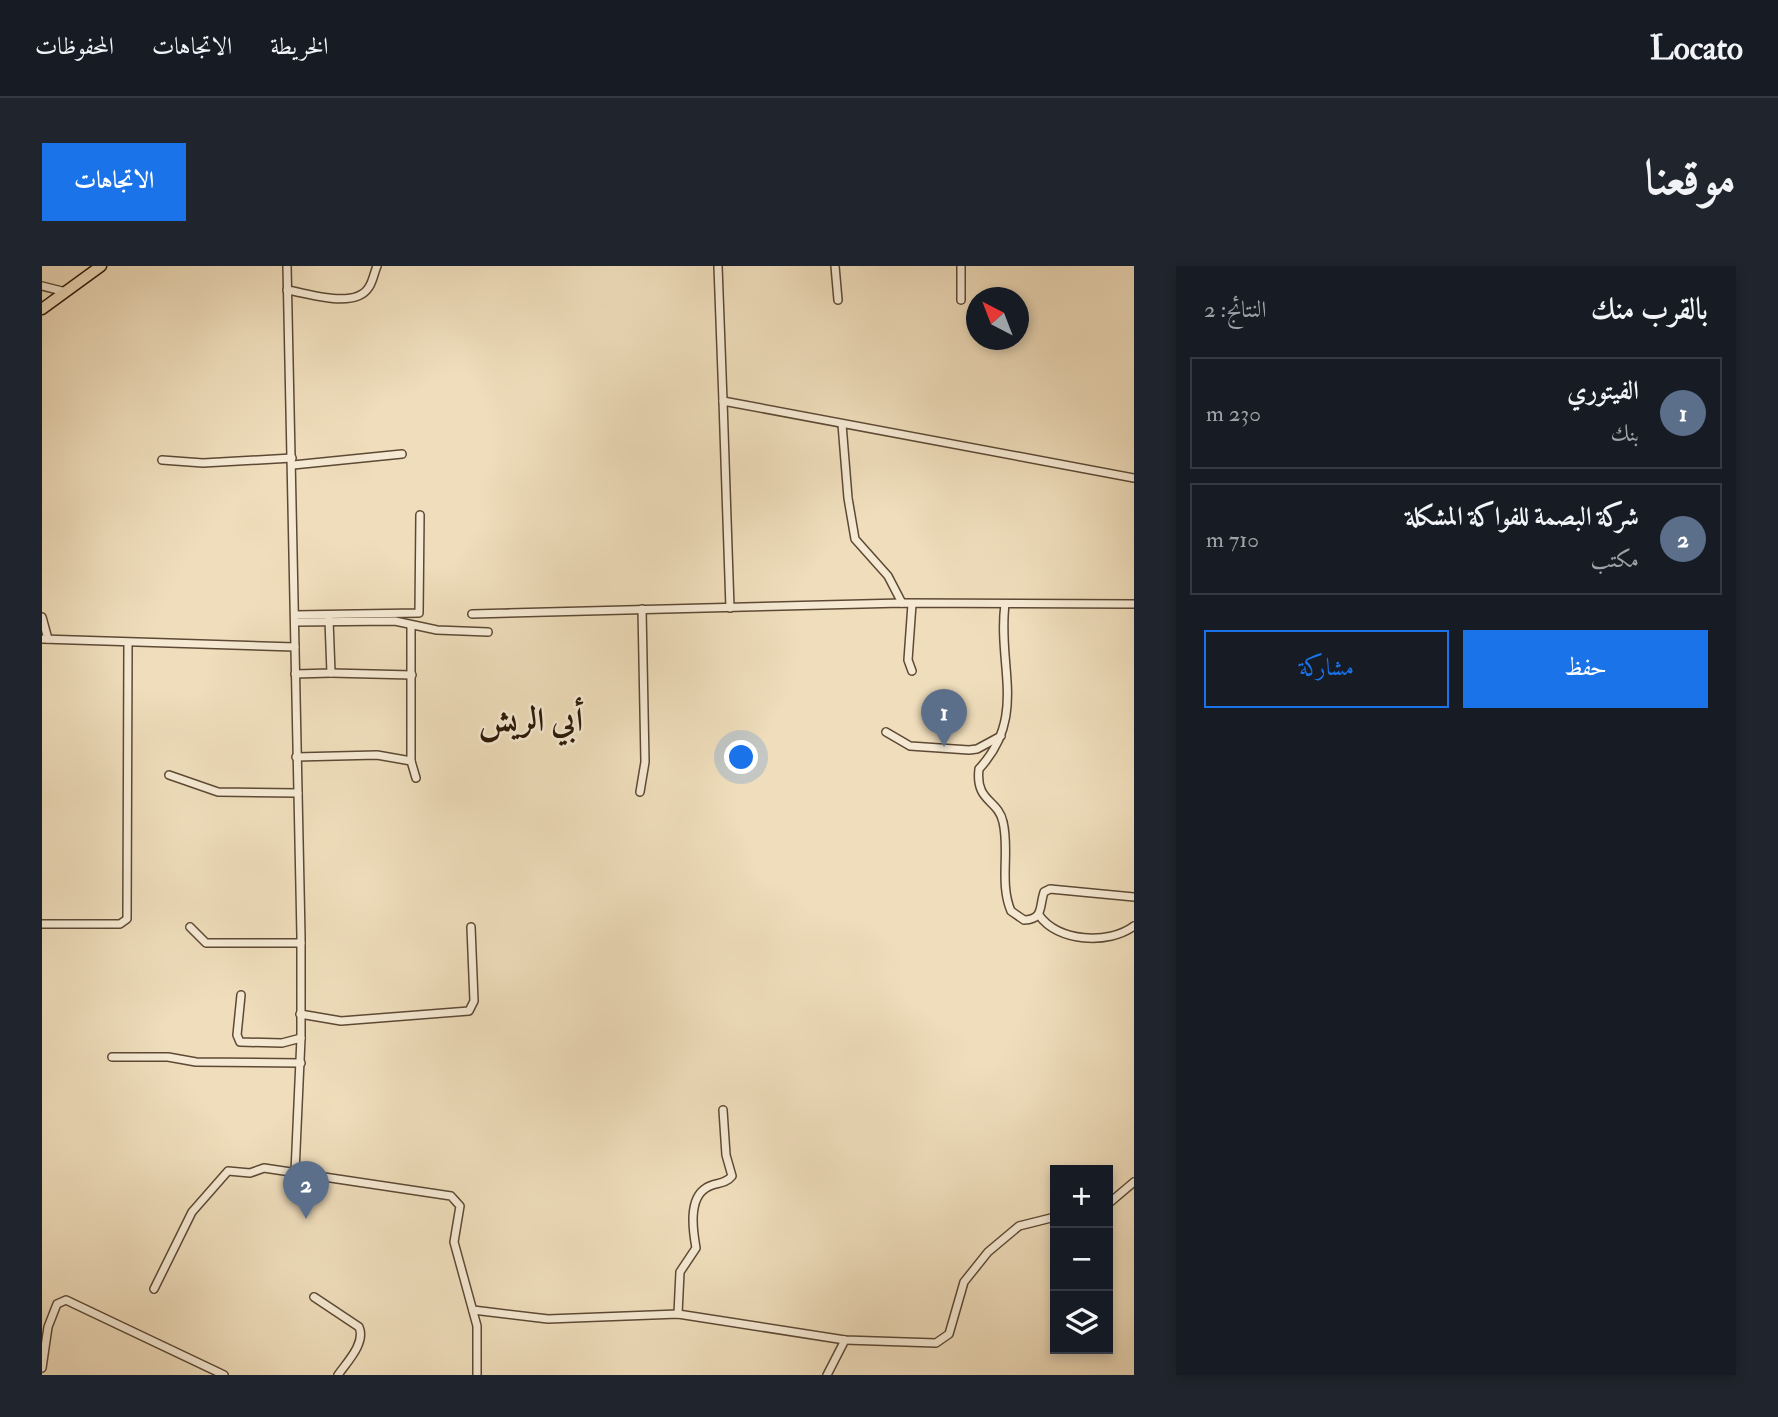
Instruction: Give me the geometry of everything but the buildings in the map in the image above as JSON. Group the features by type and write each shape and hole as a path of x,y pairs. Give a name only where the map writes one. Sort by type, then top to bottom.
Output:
{"main road":[{"path":"42,309 101,266"}],"street":[{"path":"287,266 293,462 302,1038 295,1172"},
{"path":"287,290 338,299 356,297 370,286 377,266"},
{"path":"718,266 730,608"},
{"path":"835,266 838,300"},
{"path":"961,266 961,300"},
{"path":"42,286 66,292"},
{"path":"723,401 1134,478"},
{"path":"842,424 855,539 881,566 902,603"},
{"path":"162,460 203,463 293,462 402,454"},
{"path":"295,619 419,613 420,515"},
{"path":"472,614 902,603 1134,604"},
{"path":"912,604 908,660 912,671"},
{"path":"1005,604 1009,706 1001,735 989,760 979,769 978,786 1003,818 1006,888 1011,911 1024,920 1039,915"},
{"path":"640,792 645,762 642,609"},
{"path":"42,617 45,639 295,648"},
{"path":"295,619 395,621 436,630 488,632"},
{"path":"328,620 331,673"},
{"path":"411,625 411,761 416,778"},
{"path":"43,924 120,924 127,919 128,643"},
{"path":"295,674 412,675"},
{"path":"886,732 910,746 969,750 977,749 1001,735"},
{"path":"296,757 377,755 411,761"},
{"path":"169,775 218,792 298,793"},
{"path":"1039,915 1043,895 1050,889 1134,897"},
{"path":"1039,915 1053,930 1077,936 1104,936 1134,926"},
{"path":"190,927 206,943 301,943"},
{"path":"300,1014 341,1021 469,1011 474,1001 471,927"},
{"path":"241,995 237,1035 240,1042 282,1043 302,1038"},
{"path":"113,1057 168,1056 196,1062 300,1063"},
{"path":"678,1314 680,1272 696,1248 691,1224 696,1207 702,1192 727,1182 732,1176 726,1155 723,1110"},
{"path":"154,1289 184,1226 226,1172 250,1173 264,1168 456,1199 460,1206 455,1250 477,1326 477,1375"},
{"path":"1113,1200 1134,1182"},
{"path":"473,1310 548,1319 678,1314 845,1340 927,1344 944,1340 964,1282 988,1252 1019,1226 1050,1218"},
{"path":"314,1297 359,1327 362,1334 361,1341 338,1375"},
{"path":"42,1368 48,1327 57,1304 66,1300 224,1375"},
{"path":"827,1375 845,1340"},
{"path":"204,1375 210,1368"}],"place":[{"name":"الفيتوري","path":"944,747"},
{"name":"شركة البصمة للفواكة المشكلة","path":"306,1219"}],"district":[{"name":"أبي الريش","path":"531,720"}]}
